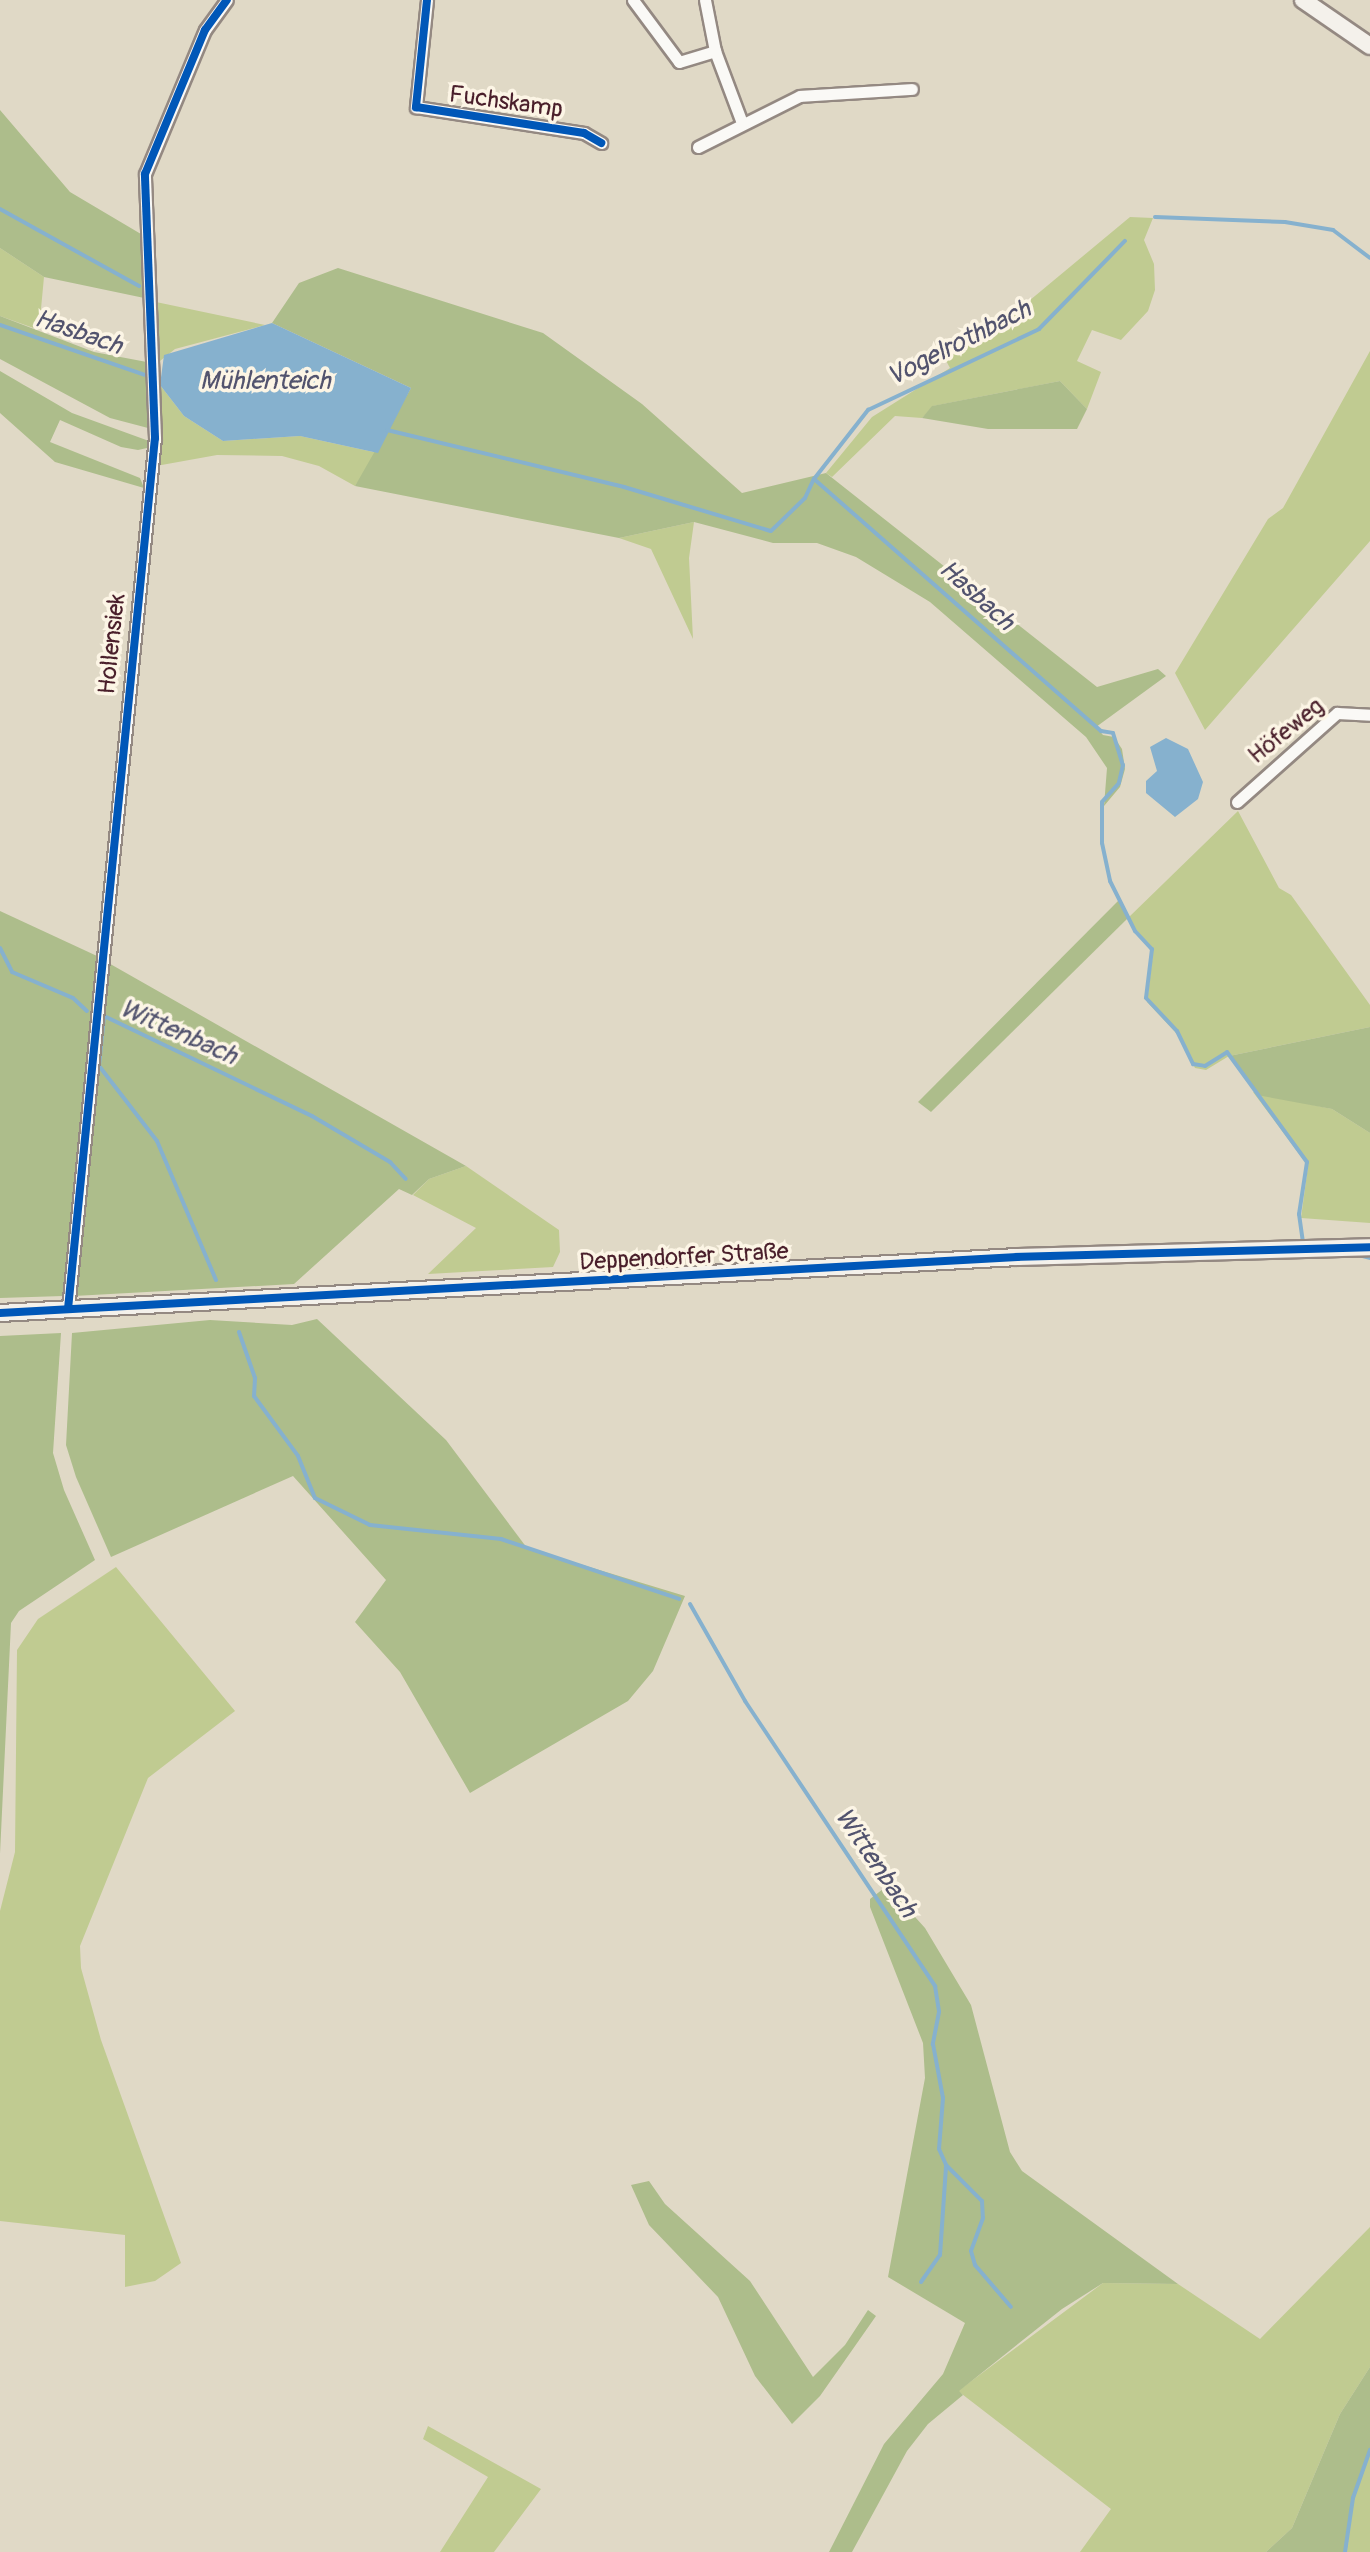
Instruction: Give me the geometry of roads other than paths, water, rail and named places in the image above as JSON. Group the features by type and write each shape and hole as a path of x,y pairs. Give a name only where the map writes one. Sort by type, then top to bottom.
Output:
{"street":[{"name":"Hollensiek","path":"68,1309 155,438 145,174 199,42 227,0"},
{"name":"Fuchskamp","path":"427,0 416,107 584,133 601,143"},
{"path":"633,0 679,62 715,51"},
{"path":"705,0 715,51 742,123"},
{"path":"1303,0 1370,46"},
{"path":"698,147 800,96 912,89"},
{"name":"Höfeweg","path":"1237,802 1337,713 1370,715"},
{"name":"Deppendorfer Straße","path":"0,1313 1297,1245 1370,1247"}],"water":[{"name":"Mühlenteich","path":"272,323 411,388 378,453 300,436 223,441 184,416 160,385 164,355"},
{"path":"1166,738 1188,749 1203,782 1198,799 1175,817 1146,793 1146,781 1157,771 1150,747"}],"waterway":[{"path":"0,209 139,286"},
{"name":"Vogelrothbach","path":"1155,217 1285,222 1333,230 1370,258"},
{"name":"Vogelrothbach","path":"814,479 868,410 1039,329 1125,241"},
{"name":"Hasbach","path":"0,325 145,375"},
{"name":"Hasbach","path":"387,430 624,487 771,531 805,498 814,479 1101,731 1113,733 1123,765 1119,783 1102,802 1102,843 1110,881 1135,931 1152,949 1146,998 1177,1031 1193,1064 1205,1066 1227,1052 1307,1162 1299,1214 1303,1244"},
{"name":"Wittenbach","path":"0,948 12,972 73,998 87,1011"},
{"name":"Wittenbach","path":"216,1280 157,1141 99,1066 104,1016 312,1116 390,1162 406,1179"},
{"name":"Hasbach","path":"1355,1254 1370,1258"},
{"name":"Wittenbach","path":"239,1332 255,1378 254,1396 298,1456 315,1498 370,1525 501,1539 679,1599"},
{"name":"Wittenbach","path":"690,1604 745,1701 935,1986 939,2012 933,2044 943,2098 939,2149 946,2165 982,2201 983,2218 971,2251 975,2265 1011,2307"},
{"name":"Wittenbach","path":"921,2282 940,2255 946,2166"},
{"path":"1345,2552 1353,2498 1370,2450"}]}
